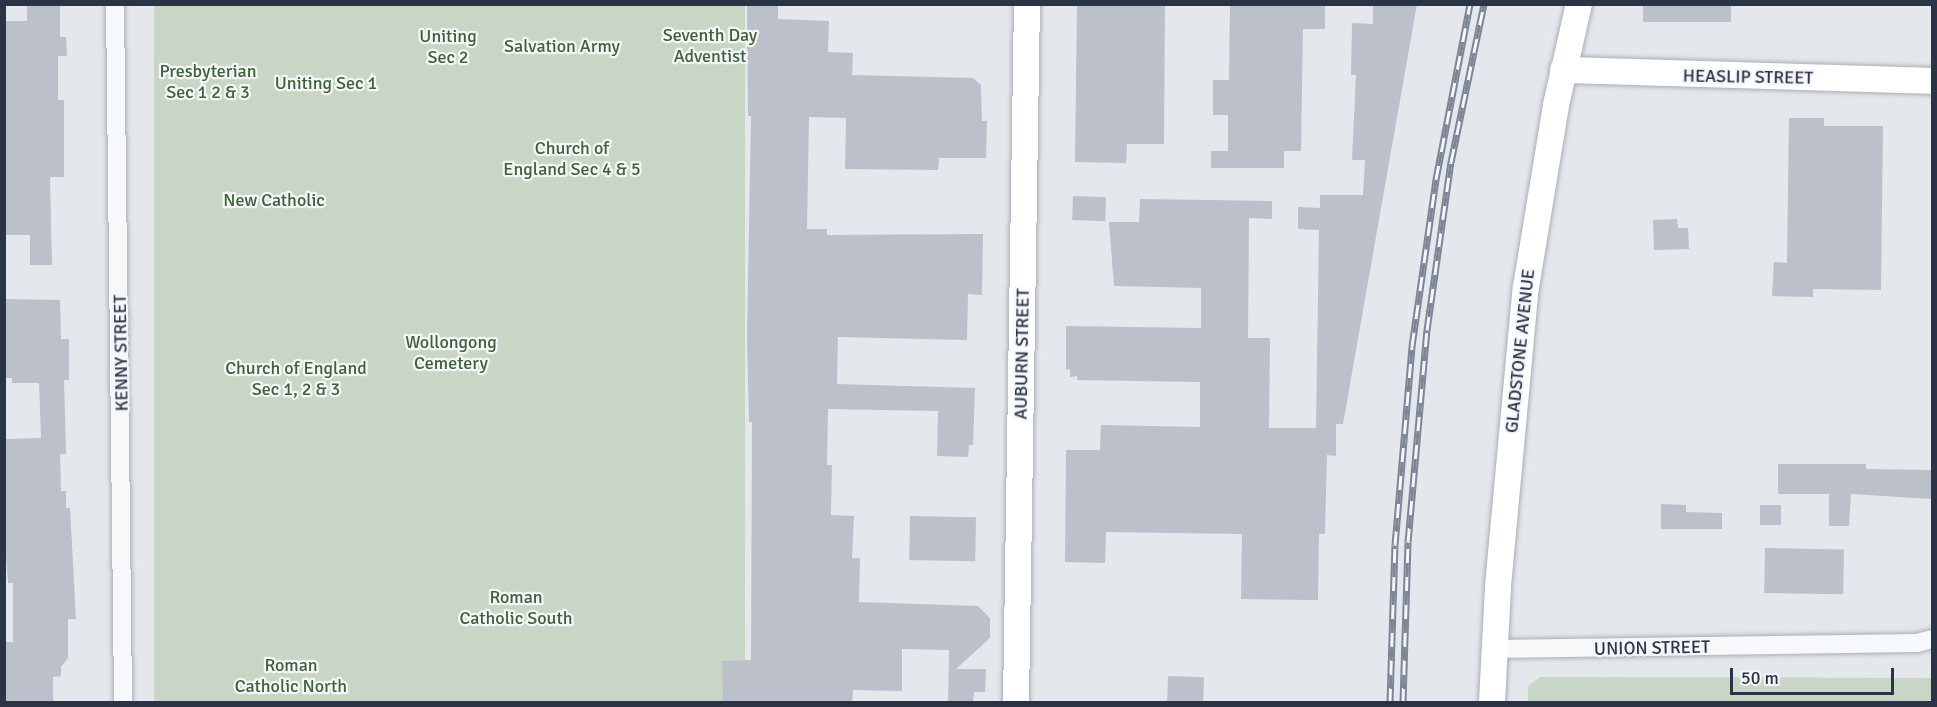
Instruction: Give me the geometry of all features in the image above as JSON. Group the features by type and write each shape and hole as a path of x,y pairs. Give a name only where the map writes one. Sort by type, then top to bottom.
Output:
{"street":[{"name":"KENNY STREET","path":"115,4 123,702"},
{"name":"AUBURN STREET","path":"1017,702 1027,4"},
{"name":"GLADSTONE AVENUE","path":"1492,702 1494,650 1520,339 1563,70 1579,4"},
{"name":"HEASLIP STREET","path":"1563,70 1932,81"},
{"name":"UNION STREET","path":"1494,650 1927,643"}],"green space":[{"name":"Wollongong Cemetery","path":"154,5 745,5 745,702 154,702"},
{"path":"1540,677 1932,678 1932,702 1528,702 1528,686"}],"building":[{"path":"27,4 60,4 60,37 66,37 67,56 58,56 58,100 64,100 64,177 50,177 52,265 30,265 30,235 4,235 4,21 27,21"},
{"path":"747,4 778,4 778,19 829,21 828,52 853,53 852,75 973,78 981,85 982,121 987,121 986,158 939,158 938,170 845,169 846,118 809,117 807,229 827,229 827,235 983,234 982,295 968,294 967,340 838,337 837,384 975,388 973,445 969,445 968,457 937,456 938,411 828,409 827,465 832,465 831,515 854,516 852,558 860,558 859,602 978,606 990,618 990,638 956,669 986,669 985,692 974,692 973,702 948,702 949,650 902,649 902,691 853,690 852,702 723,701 722,661 751,660 752,422 749,422 747,337 751,116 748,116"},
{"path":"1077,4 1165,4 1164,144 1127,144 1126,163 1075,162"},
{"path":"1230,4 1325,4 1325,29 1303,29 1301,151 1284,151 1284,168 1211,168 1211,151 1228,151 1228,115 1213,115 1213,80 1229,80"},
{"path":"1373,4 1417,4 1343,424 1336,424 1336,456 1327,455 1325,534 1319,534 1318,600 1241,599 1242,534 1106,532 1105,563 1065,562 1066,450 1100,450 1101,425 1200,427 1200,382 1077,380 1077,376 1070,377 1070,369 1066,370 1066,326 1201,328 1201,288 1114,286 1109,222 1139,222 1140,199 1272,201 1272,219 1249,218 1248,338 1270,338 1269,428 1316,428 1319,230 1298,229 1298,207 1320,208 1320,195 1363,195 1365,160 1352,160 1356,75 1351,75 1352,23 1373,24"},
{"path":"1643,4 1731,4 1731,22 1643,22"},
{"path":"1789,118 1824,118 1824,126 1883,126 1881,290 1813,289 1813,297 1772,296 1774,262 1787,263"},
{"path":"1073,196 1106,197 1105,221 1072,220"},
{"path":"1677,219 1678,228 1688,228 1689,249 1654,250 1653,220"},
{"path":"4,299 60,300 61,339 69,339 69,380 64,380 66,454 60,454 61,491 66,491 66,508 70,508 76,619 68,619 68,658 61,667 61,676 53,677 53,702 4,702 4,642 13,642 13,583 8,583 4,526 4,439 41,438 39,383 12,383 12,378 4,378"},
{"path":"1778,464 1866,464 1866,469 1932,470 1932,499 1851,494 1849,526 1829,526 1829,494 1778,494"},
{"path":"1661,504 1686,505 1686,512 1722,513 1722,529 1661,529"},
{"path":"1760,505 1781,505 1781,525 1760,525"},
{"path":"910,516 976,517 975,561 909,560"},
{"path":"1765,548 1844,549 1843,594 1764,593"},
{"path":"1168,676 1204,677 1203,702 1167,702"}],"railway":[{"path":"1390,702 1395,545 1412,346 1436,179 1470,4"},
{"path":"1403,702 1408,542 1427,330 1451,162 1484,4"}],"park label":[{"name":"Salvation Army","path":"562,46"},
{"name":"Seventh Day Adventist","path":"710,46"},
{"name":"Uniting Sec 2","path":"448,47"},
{"name":"Presbyterian Sec 1 2 & 3","path":"208,82"},
{"name":"Uniting Sec 1","path":"326,83"},
{"name":"Church of England Sec 4 & 5","path":"572,159"},
{"name":"New Catholic","path":"274,200"},
{"name":"Church of England Sec 1, 2 & 3","path":"296,379"},
{"name":"Roman Catholic South","path":"516,608"},
{"name":"Roman Catholic North","path":"291,676"}]}
